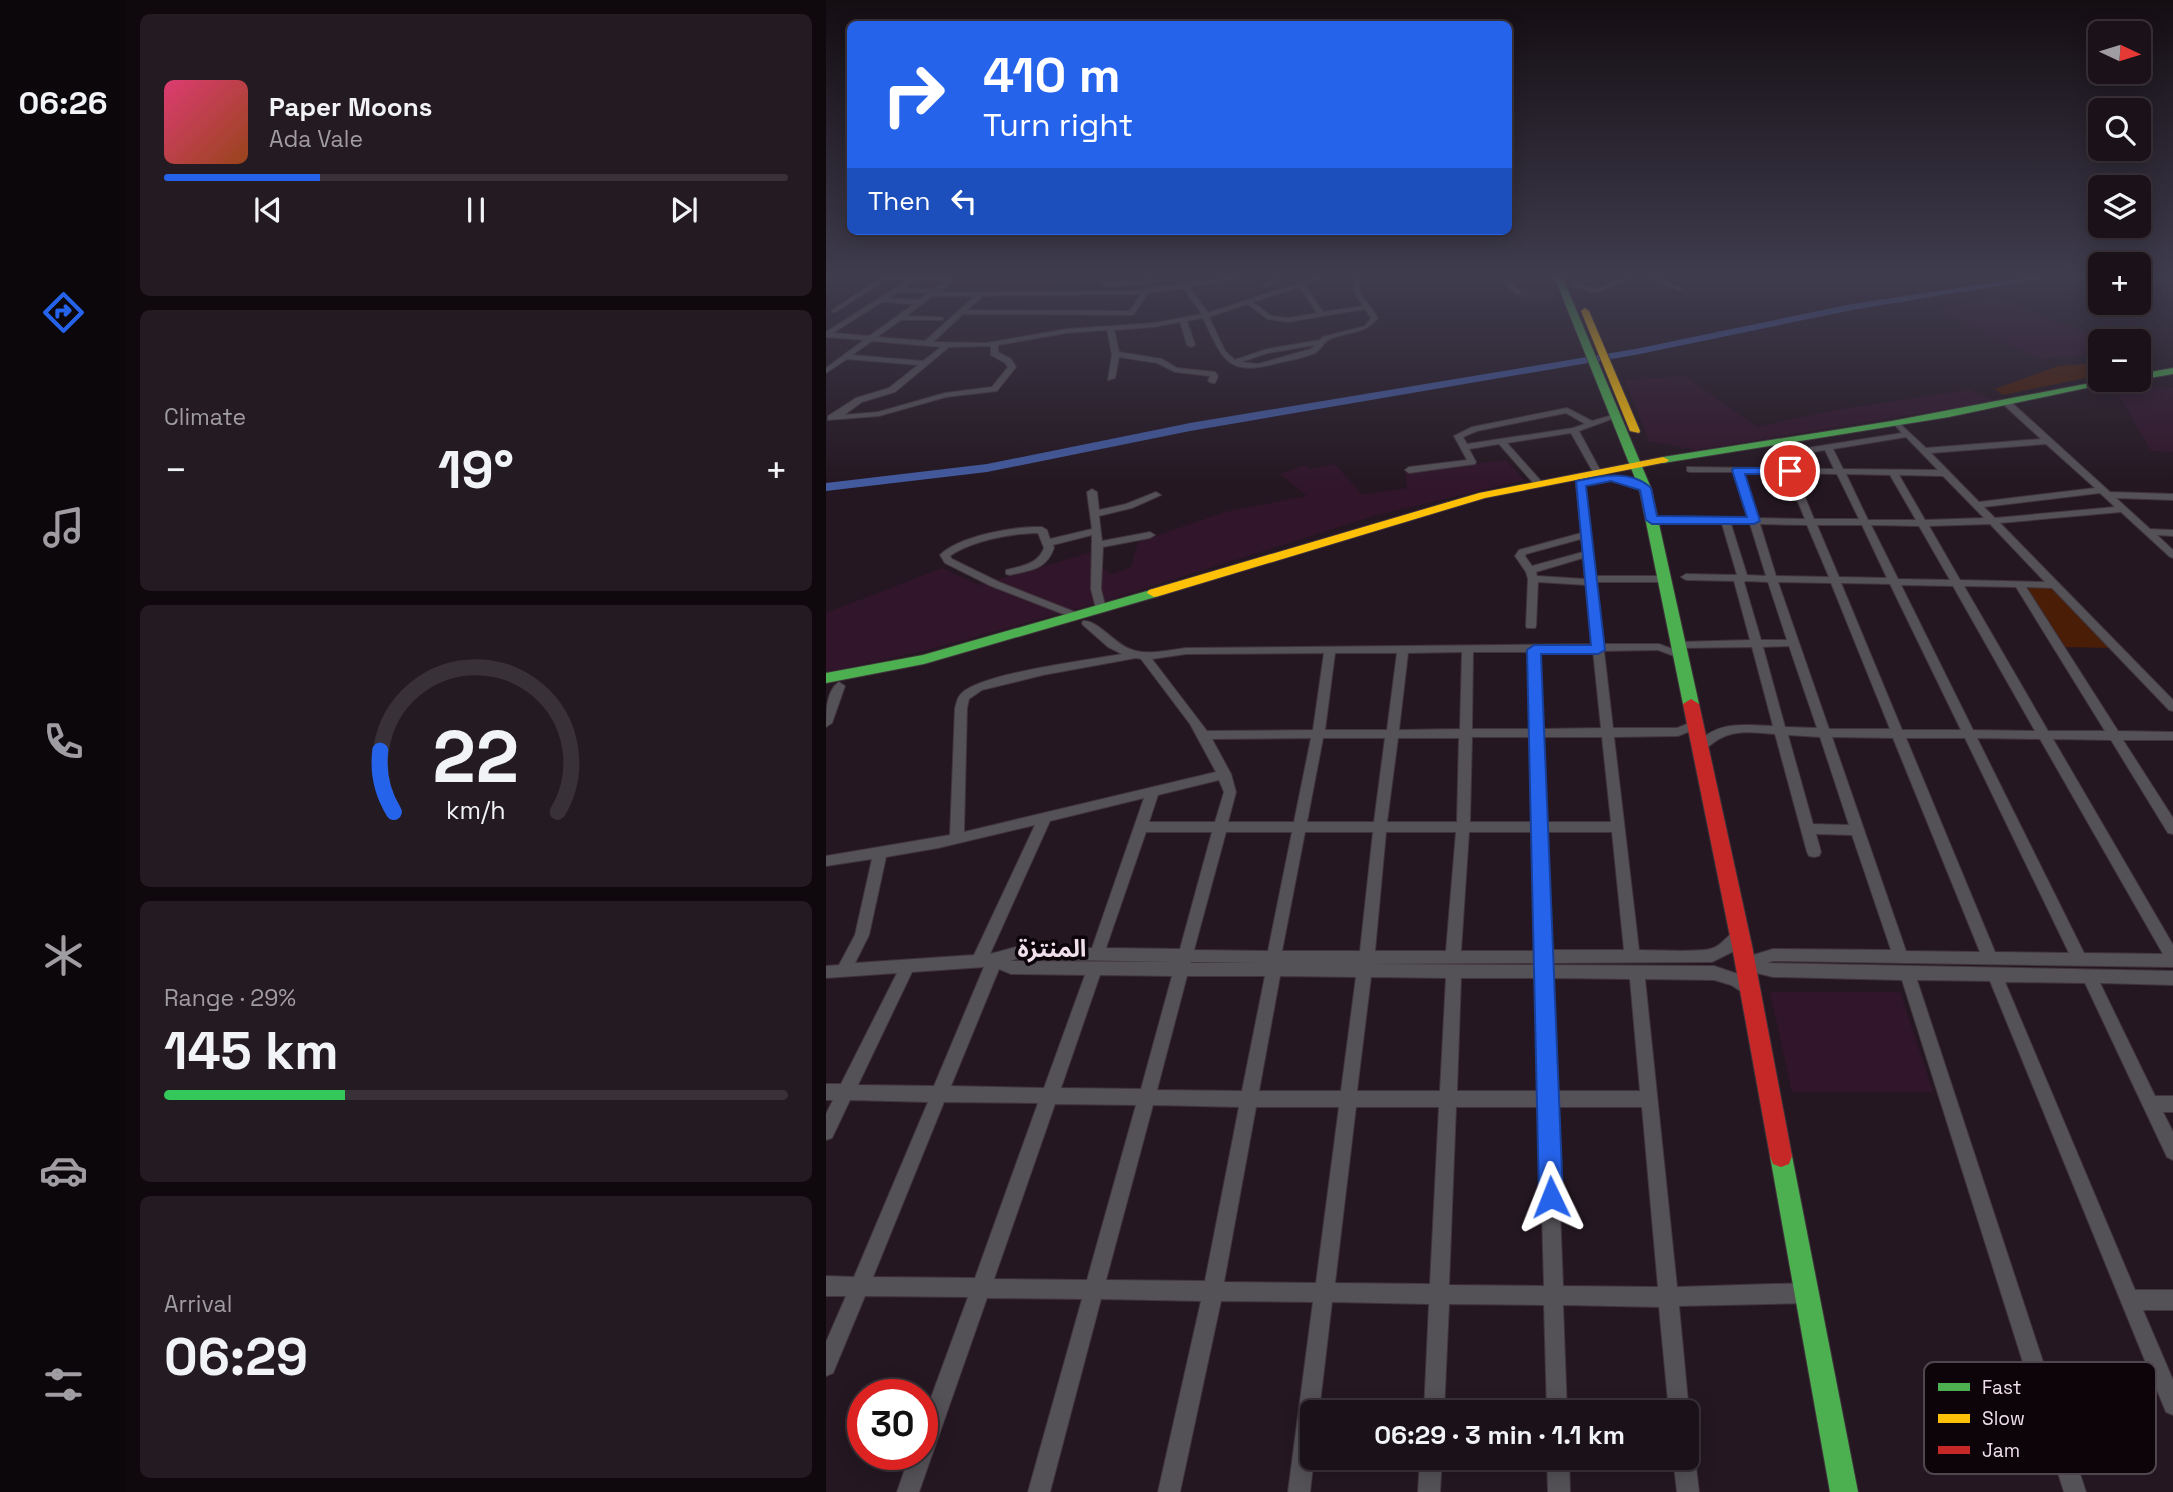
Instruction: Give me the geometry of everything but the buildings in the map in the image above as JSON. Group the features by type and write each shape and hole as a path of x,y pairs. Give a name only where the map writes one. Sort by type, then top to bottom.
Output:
{"street":[{"path":"826,371 864,346"},
{"path":"828,418 838,416 859,400 892,390 946,346"},
{"path":"828,418 879,414 945,395 995,388 1012,367 1008,361 994,353 995,346"},
{"path":"1111,378 1116,354 1114,346"},
{"path":"1217,346 1227,358 1253,367 1314,351 1318,346"},
{"path":"1235,362 1302,346"},
{"path":"1593,346 1642,466 1740,934 1844,1492"},
{"path":"1116,354 1159,361 1174,370 1212,374 1212,381"},
{"path":"1259,354 1271,363"},
{"path":"848,357 923,363"},
{"path":"2151,376 2173,373"},
{"path":"1607,380 1616,415 1642,466"},
{"path":"1651,515 1651,478 1658,469 1768,449 1828,447 2088,387"},
{"path":"2008,404 2173,555"},
{"path":"1409,470 1469,464 1472,460 1458,437 1459,434 1475,429 1564,410 1570,410 1591,424"},
{"path":"1464,447 1574,430 1616,415"},
{"path":"826,723 830,685 938,664 1081,619 1495,502 1642,466 1903,428"},
{"path":"1903,428 2173,707"},
{"path":"1574,430 1595,476 1586,536 1649,1099 1678,1400"},
{"path":"1595,476 1616,460 1622,451 1624,432"},
{"path":"1501,441 1538,483"},
{"path":"1924,451 2049,441"},
{"path":"1828,447 2079,960"},
{"path":"1768,449 1775,471"},
{"path":"1690,469 1945,473"},
{"path":"1738,470 1772,579 1905,967 2034,1362"},
{"path":"1790,471 2155,1362"},
{"path":"1745,964 1773,971 1992,967 2079,960 2173,960 1893,472"},
{"path":"1081,619 1101,609 1483,495 1538,483 1595,476 1629,480 1645,488"},
{"path":"1091,492 1098,545 1096,589 1101,609"},
{"path":"1977,505 2103,492 2173,497"},
{"path":"1095,513 1129,506 1156,495"},
{"path":"1651,515 1726,521 1922,523 1992,521 2122,509"},
{"path":"1726,521 1756,643 1814,852"},
{"path":"1010,572 1033,566 1045,559 1048,543 1046,535 1037,529 951,548 945,555 948,561 995,584 1081,619 1112,646 1139,656 1205,735 1225,774 1230,792 1039,1492"},
{"path":"1048,543 1097,531"},
{"path":"2147,532 2173,533"},
{"path":"1098,545 1150,535"},
{"path":"1531,626 1532,575 1520,556 1521,552 1586,536"},
{"path":"1532,575 1588,554"},
{"path":"1532,575 1591,580 1665,579"},
{"path":"1686,577 2053,585"},
{"path":"2019,584 2173,829"},
{"path":"957,838 961,708 964,697 970,691 1017,677 1139,656 1186,651 1680,650 1756,643 1795,643"},
{"path":"1169,1492 1213,1291 1298,827 1318,734 1330,650"},
{"path":"1298,1492 1404,650"},
{"path":"1435,1400 1454,965 1463,827 1468,650"},
{"path":"1534,650 1557,1400"},
{"path":"1205,735 1607,734 1678,732 1697,724"},
{"path":"1701,746 1731,728 1825,733 2173,736"},
{"path":"826,862 957,838 1225,774"},
{"path":"938,1409 1050,1095 1153,791"},
{"path":"826,1366 940,1092 987,960 1045,817"},
{"path":"1140,827 1618,827"},
{"path":"1808,829 1858,830"},
{"path":"844,970 862,935 880,852"},
{"path":"1634,964 1712,956 1729,947 1740,934"},
{"path":"826,972 987,960 1011,968 1096,961 1365,965 1634,964 1714,972 1736,980 1750,990"},
{"path":"826,1132 908,966"},
{"path":"1992,967 2089,976 2173,978"},
{"path":"2089,976 2173,1152"},
{"path":"826,1092 1249,1099 1649,1099"},
{"path":"2150,1104 2173,1104"},
{"path":"826,1286 1667,1297 1808,1293"},
{"path":"2130,1300 2173,1300"},
{"path":"2156,1363 2173,1405"},
{"path":"908,1492 916,1470"},
{"path":"1429,1492 1430,1470"},
{"path":"1558,1470 1559,1492"},
{"path":"1685,1470 1688,1492"},
{"path":"2070,1474 2076,1492"}],"shaded area":[{"path":"2012,346 2088,346 2088,355 2039,359"},
{"path":"2088,364 2088,377 2003,395 1995,389 2058,366"},
{"path":"1685,376 1757,427 1835,410 1970,390 1996,401 1696,450 1649,441 1625,380"},
{"path":"2151,388 2173,388 2173,452 2151,451 2117,392 2151,392"},
{"path":"1506,460 1524,480 1374,516 1108,600 924,651 826,672 826,613 942,568 979,585 1089,553 1110,575 1131,567 1138,542 1225,512 1307,496 1280,474 1305,465 1311,469 1335,464 1362,495 1407,488 1405,472"},
{"path":"2019,584 2053,585 2115,648 2058,647"},
{"path":"1770,992 1900,992 1933,1092 1792,1092"}],"waterway":[{"path":"826,487 987,468 1190,427 1666,346"}],"traffic: fast":[{"path":"1587,346 1645,488 1691,704"},
{"path":"2151,375 2173,371"},
{"path":"1663,460 1892,424 2088,386"},
{"path":"826,678 924,659 1154,593"},
{"path":"1781,1156 1844,1492"}],"traffic: slow":[{"path":"1599,346 1635,431"},
{"path":"1154,593 1483,495 1663,460"}],"traffic: jam":[{"path":"1691,704 1742,946 1781,1156"}],"district":[{"name":"المنتزة","path":"1052,949"}],"route":[{"path":"1551,1197 1534,650 1598,650 1580,484 1611,477 1629,480 1645,488 1652,520 1754,521 1738,470 1790,471"}]}
